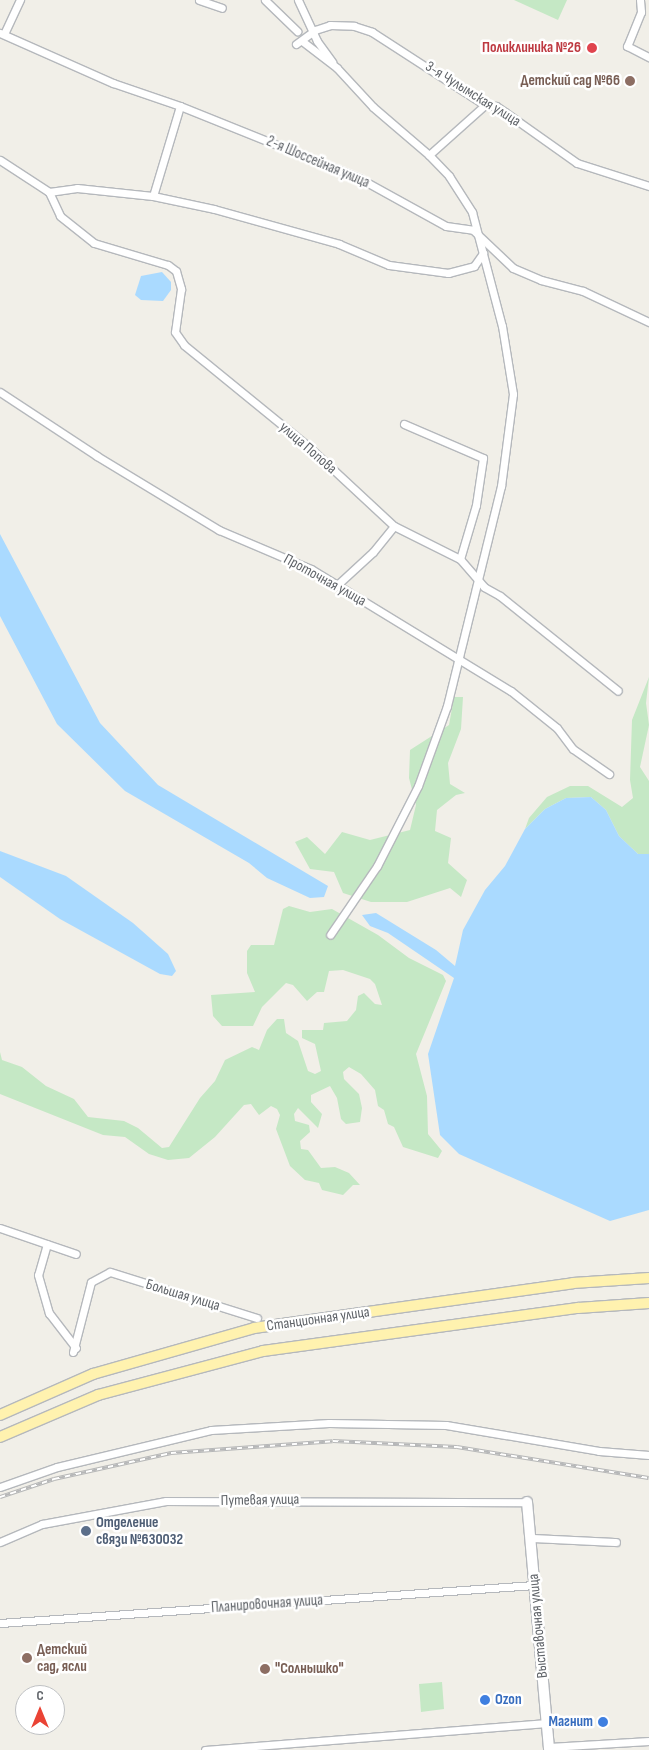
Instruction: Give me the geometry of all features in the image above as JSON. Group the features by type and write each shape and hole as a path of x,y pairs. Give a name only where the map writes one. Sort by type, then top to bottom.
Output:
{"main road":[{"name":"Станционная улица","path":"0,1415 94,1374 254,1328 573,1283 649,1278"},
{"name":"Станционная улица","path":"0,1437 98,1395 262,1351 578,1308 649,1303"}],"street":[{"path":"2,34 20,0"},
{"path":"199,0 222,8"},
{"path":"265,0 297,31"},
{"path":"298,0 315,30 317,41 337,68 373,107 429,155 449,176 472,212 502,326 513,394 501,486 447,706 418,786 377,866 330,935"},
{"path":"640,0 641,12 627,46 649,57"},
{"name":"3-я Чулымская улица","path":"337,68 299,42 315,30 330,25 348,26 372,32 485,105 500,109 577,163 649,186"},
{"name":"2-я Шоссейная улица","path":"2,34 113,83 180,106 359,178 446,226 473,230 513,268 541,280 583,291 649,322"},
{"path":"429,155 485,105"},
{"path":"153,196 180,106"},
{"path":"0,160 49,192 77,188 153,196 312,236 389,265 448,273 474,266 483,253"},
{"name":"улица Попова","path":"49,192 60,216 94,243 168,265 176,271 181,289 175,332 184,345 309,447 394,526 460,559 484,587 500,596 618,691"},
{"name":"Проточная улица","path":"0,392 96,456 219,530 252,546 287,556 510,691 557,728 573,750 609,774"},
{"path":"404,424 462,450 476,452 483,458 476,505 460,559"},
{"path":"336,586 373,552 394,526"},
{"path":"0,1228 76,1254"},
{"name":"Большая улица","path":"47,1244 38,1275 49,1313 75,1350 91,1282 110,1272 257,1318"},
{"path":"0,1487 57,1467 211,1430 329,1424 446,1426 599,1451 649,1456"},
{"name":"Путевая улица","path":"0,1542 42,1524 166,1501 527,1502"},
{"name":"Выставочная улица","path":"527,1502 549,1748"},
{"path":"531,1538 616,1542"},
{"name":"Планировочная улица","path":"0,1623 534,1585"},
{"path":"205,1750 547,1723"},
{"path":"549,1748 649,1741"}],"green space":[{"path":"514,0 567,0 558,20"},
{"path":"649,677 646,703 649,725 640,767 649,781 649,854 638,854 619,836 606,810 591,797 566,798 545,809 525,829 529,818 547,797 570,786 588,786 622,807 633,798 630,780 632,720"},
{"path":"454,697 463,697 461,729 448,763 450,784 465,793 456,795 437,810 435,831 451,838 448,863 467,880 461,897 450,888 407,902 371,902 343,893 334,872 310,869 295,842 307,837 325,854 342,832 370,840 410,830 416,805 409,778 410,750 449,725"},
{"path":"289,906 310,912 332,909 378,935 409,958 443,975 446,981 416,1054 427,1096 428,1134 442,1151 438,1158 403,1147 394,1127 388,1124 384,1110 378,1106 375,1090 361,1074 349,1067 343,1072 344,1079 359,1094 362,1108 360,1122 346,1124 341,1119 337,1098 330,1086 311,1095 311,1102 322,1114 318,1128 298,1108 294,1114 295,1121 309,1125 310,1132 300,1141 301,1149 308,1150 321,1168 335,1167 349,1173 360,1185 353,1185 343,1195 322,1190 319,1183 305,1180 290,1166 276,1129 280,1115 277,1109 271,1106 259,1115 251,1104 244,1105 215,1137 189,1158 168,1160 149,1154 125,1137 103,1135 0,1094 0,1052 2,1060 22,1067 46,1086 74,1099 88,1117 124,1121 138,1128 162,1148 169,1147 200,1098 215,1081 225,1060 252,1047 259,1050 267,1030 277,1019 284,1019 286,1033 298,1041 308,1071 315,1074 321,1071 315,1044 302,1038 302,1030 323,1030 324,1023 347,1021 356,1010 358,996 364,993 375,1004 382,1005 375,984 370,979 343,970 329,971 324,992 317,992 307,1001 293,985 286,983 262,1007 253,1026 222,1026 213,1016 211,995 255,992 247,973 247,951 251,945 274,945 283,909"},
{"path":"442,1682 444,1709 421,1712 419,1684"}],"water":[{"path":"162,272 171,282 171,290 163,301 141,300 135,295 141,276"},
{"path":"0,534 100,723 158,785 328,886 324,897 310,898 267,878 249,863 125,791 57,724 0,616"},
{"path":"591,797 606,810 619,836 638,854 649,854 649,1210 610,1221 459,1154 440,1135 428,1054 454,978 388,933 370,926 362,915 376,913 436,950 455,966 463,930 485,890 505,866 525,829 545,809 566,798"},
{"path":"0,851 66,876 133,923 168,954 176,971 172,976 160,974 60,919 0,877"}],"railway":[{"path":"0,1497 54,1479 171,1453 333,1441 457,1447 649,1478"}],"place":[{"name":"Поликлиника №26","path":"592,48"},
{"name":"Детский сад №66","path":"630,81"},
{"name":"Отделение связи №630032","path":"86,1531"},
{"name":"Детский сад, ясли","path":"27,1658"},
{"name":"\"Солнышко\"","path":"265,1669"},
{"name":"Ozon","path":"485,1700"},
{"name":"Магнит","path":"603,1722"}]}
